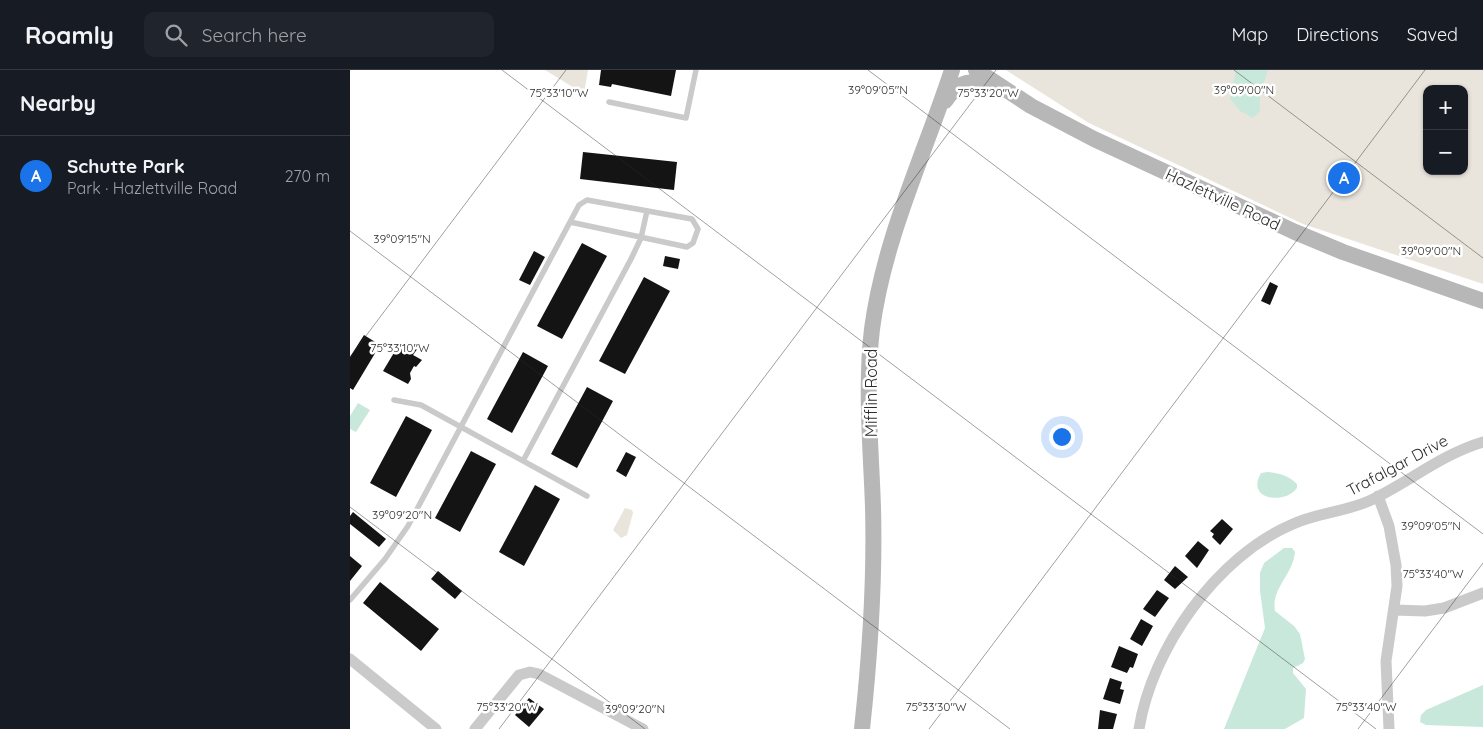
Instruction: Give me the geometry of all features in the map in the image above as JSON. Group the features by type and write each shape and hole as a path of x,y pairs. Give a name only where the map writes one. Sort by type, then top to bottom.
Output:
{"main road":[{"name":"Mifflin Road","path":"862,729 871,613 873,555 868,380 872,331 878,294 890,244 952,70"},
{"name":"Hazlettville Road","path":"976,70 1009,92 1094,139 1320,243 1483,300"},
{"path":"937,114 952,91 961,84 979,83 1009,92"}],"street":[{"name":"Trafalgar Drive","path":"1139,729 1151,684 1172,641 1195,606 1235,561 1265,538 1293,524 1354,507 1378,496 1440,459 1483,442"},
{"path":"1378,496 1394,545 1397,586 1386,661 1389,729"},
{"path":"1394,610 1425,611 1444,608 1483,592"},
{"path":"350,659 436,729"},
{"path":"475,729 519,675 530,672 539,674 643,729"}],"lane":[{"path":"609,102 686,118 696,70"},
{"path":"350,600 385,559 408,526 460,425 579,205 587,200 692,219 698,229 693,243 687,246 570,222"},
{"path":"524,459 641,238 646,211"},
{"path":"394,400 421,405 524,459 587,496"}],"shaded area":[{"path":"545,70 588,70 584,94"},
{"path":"1006,70 1483,70 1483,284 1303,224 1089,123"},
{"path":"1236,70 1268,70 1260,94 1260,111 1253,118 1240,111 1230,99"},
{"path":"358,403 370,410 356,432 350,429 350,416"},
{"path":"1261,473 1279,474 1294,481 1297,484 1297,488 1284,497 1276,498 1262,494 1258,489 1257,482"},
{"path":"625,508 632,510 633,513 627,535 621,538 613,530"},
{"path":"1284,548 1292,548 1295,552 1290,568 1276,595 1275,611 1294,626 1300,634 1305,659 1303,663 1293,668 1293,673 1306,689 1304,718 1285,729 1224,729 1265,628 1260,591 1260,573 1264,563"},
{"path":"1483,685 1483,727 1426,725 1420,722 1421,715 1426,710"}],"building":[{"path":"601,70 676,70 671,96 612,84 611,87 599,85"},
{"path":"583,152 677,162 674,190 580,179"},
{"path":"582,243 607,256 562,339 537,326"},
{"path":"534,251 545,257 530,285 519,280"},
{"path":"665,256 680,259 678,269 663,266"},
{"path":"644,277 670,291 625,374 599,361"},
{"path":"1270,282 1278,286 1270,305 1261,301"},
{"path":"364,335 380,345 353,390 350,388 350,357"},
{"path":"407,342 418,348 413,355 422,360 416,367 414,366 410,373 411,379 408,384 383,371 398,346 403,349"},
{"path":"523,352 548,366 512,433 487,419"},
{"path":"587,387 613,401 577,468 551,454"},
{"path":"406,416 432,430 396,497 370,483"},
{"path":"471,451 496,464 460,532 435,518"},
{"path":"626,452 636,457 626,477 616,471"},
{"path":"535,485 560,499 524,566 499,552"},
{"path":"353,512 386,539 379,547 350,524 350,516"},
{"path":"1222,519 1233,529 1220,545 1212,537 1214,534 1210,531"},
{"path":"1198,541 1209,550 1197,568 1185,556"},
{"path":"350,556 362,566 350,581"},
{"path":"1175,566 1188,577 1175,589 1164,580"},
{"path":"438,571 462,591 455,599 431,579"},
{"path":"380,582 439,629 421,651 363,603"},
{"path":"1157,590 1169,598 1155,617 1143,609"},
{"path":"1141,619 1153,626 1142,646 1130,639"},
{"path":"1119,646 1138,654 1133,668 1130,667 1127,673 1111,667"},
{"path":"1110,678 1122,682 1120,689 1124,690 1120,704 1103,699"},
{"path":"529,698 544,709 529,727 515,715"},
{"path":"1100,710 1117,714 1113,729 1098,729"}],"place":[{"name":"Schutte Park","path":"1344,178"}]}
